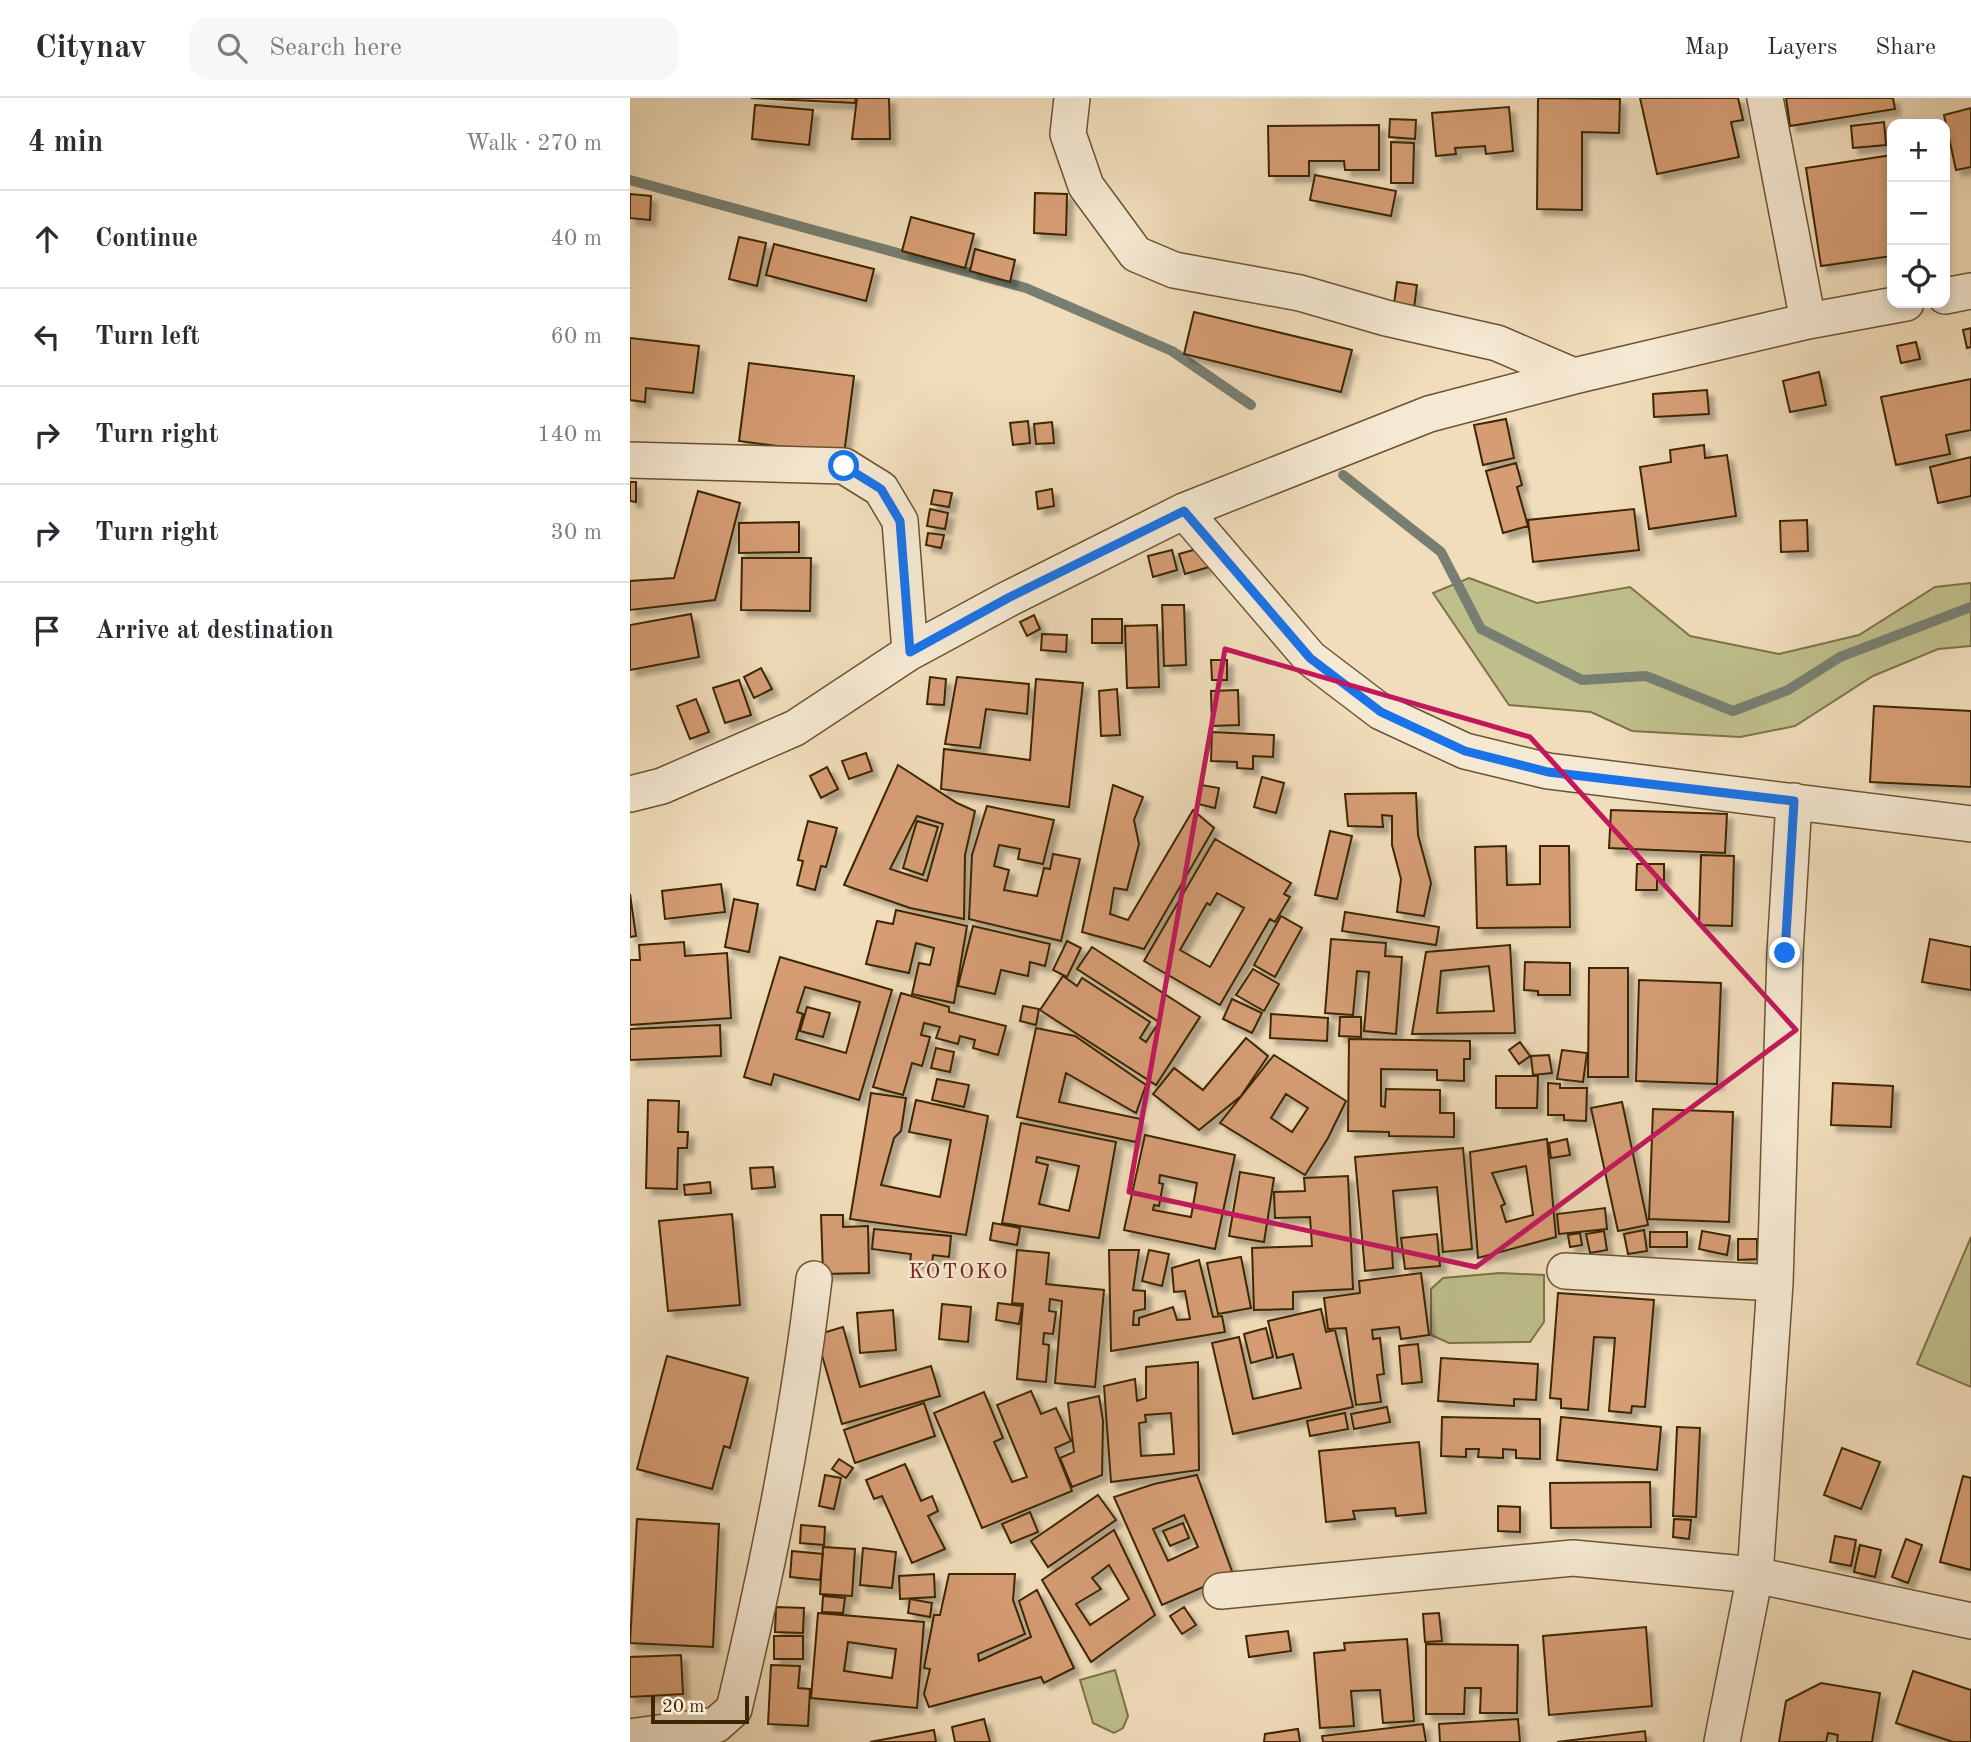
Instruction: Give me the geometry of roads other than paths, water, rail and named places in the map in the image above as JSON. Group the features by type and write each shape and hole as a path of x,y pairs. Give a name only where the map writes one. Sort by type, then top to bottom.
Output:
{"street":[{"path":"1072,98 1069,134 1086,187 1136,254 1174,270 1300,293 1386,318 1497,343 1574,376"},
{"path":"1765,98 1808,321"},
{"path":"1950,295 1971,291"},
{"path":"630,794 662,786 795,728 910,652 1008,598 1184,511 1429,414 1574,376 1808,321 1887,306"},
{"path":"630,460 844,466 881,489 900,521 910,652"},
{"path":"1184,511 1310,658 1381,712 1465,751 1548,772 1971,824"},
{"path":"1722,1742 1755,1576 1775,1283 1785,953 1794,801"},
{"path":"1565,1271 1775,1283"},
{"path":"630,1737 716,1725 734,1710 771,1555 801,1389 814,1279"},
{"path":"1222,1591 1573,1558 1755,1576 1971,1621"}],"waterway":[{"path":"630,180 1026,288 1172,351 1251,405"},
{"path":"1343,475 1441,552 1481,629 1582,680 1646,676 1733,711 1788,690 1840,657 1971,607"}],"district":[{"name":"KOTOKO","path":"959,1272"}]}
